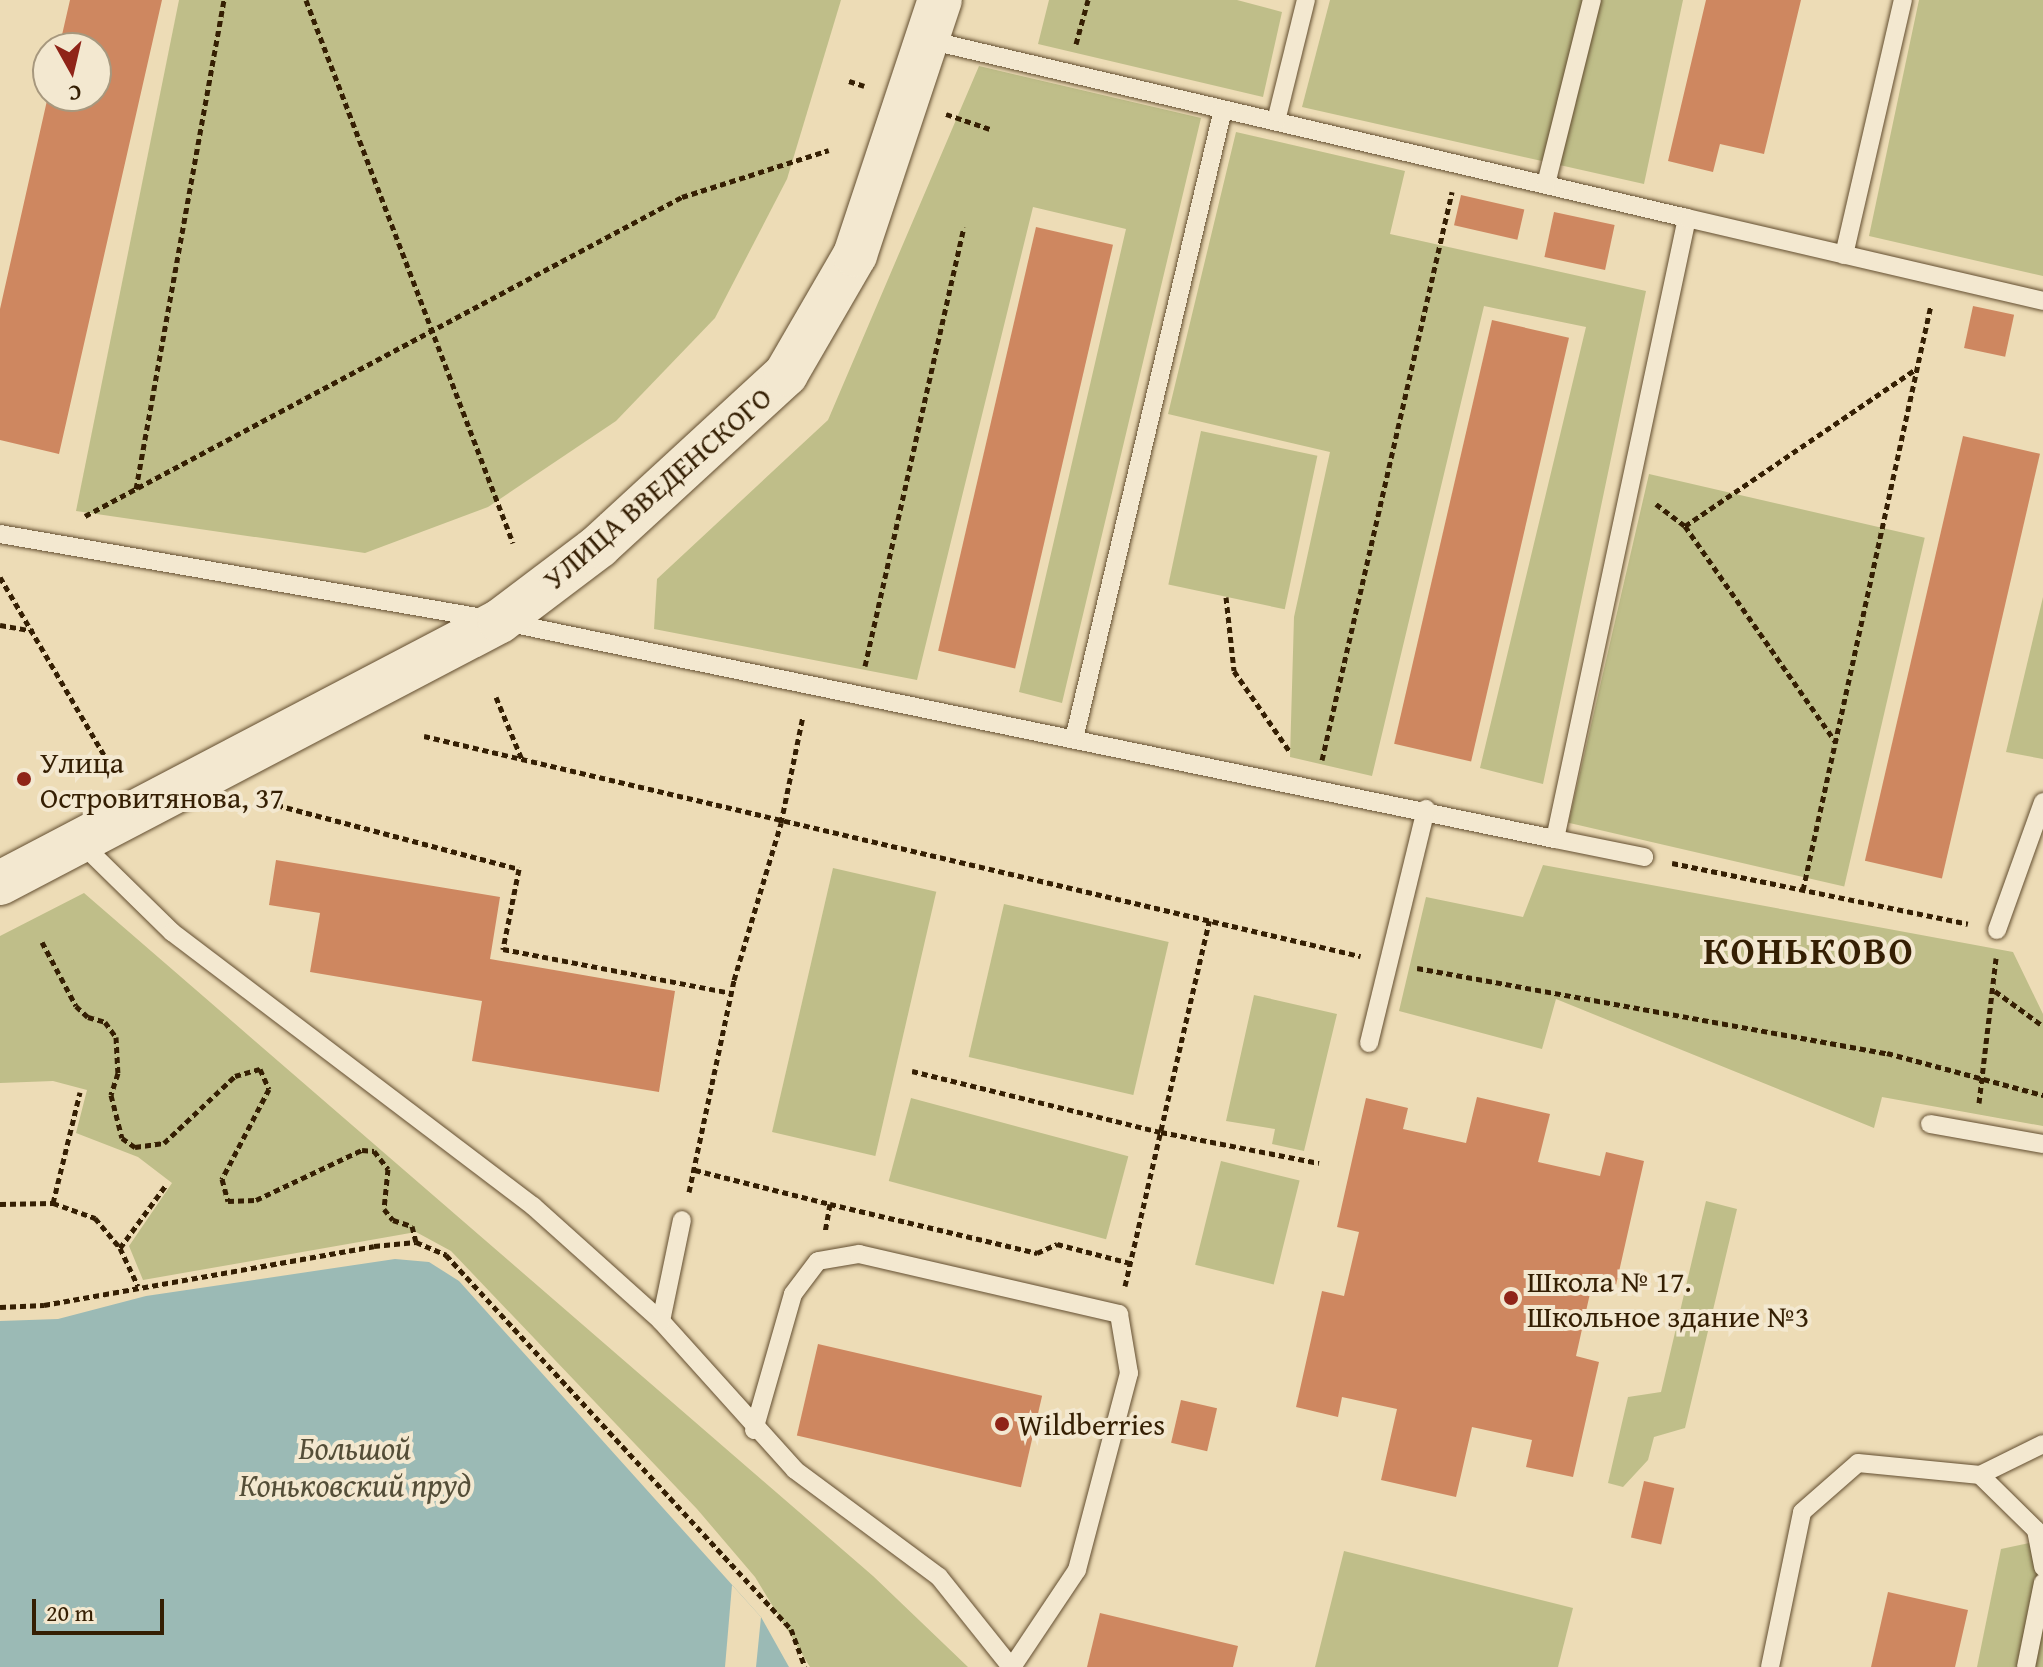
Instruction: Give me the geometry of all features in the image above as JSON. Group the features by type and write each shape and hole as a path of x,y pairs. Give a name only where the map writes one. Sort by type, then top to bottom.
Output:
{"street":[{"name":"УЛИЦА ВВЕДЕНСКОГО","path":"0,883 500,621 599,546 786,374 855,255 934,20"}],"lane":[{"path":"1276,121 1306,0"},
{"path":"1546,184 1592,0"},
{"path":"1844,255 1903,0"},
{"path":"934,20 1068,72 2043,301"},
{"path":"1074,739 1223,109"},
{"path":"1555,839 1687,218"},
{"path":"0,534 35,543 500,621 1426,809 1644,857"},
{"path":"1997,930 2043,802"},
{"path":"1369,1043 1426,809"},
{"path":"79,840 172,932 533,1206 661,1321 754,1430 795,1470 939,1577 1012,1667 1077,1570 1129,1373 1119,1314 859,1254 818,1261 793,1294 754,1430"},
{"path":"1930,1124 2043,1144"},
{"path":"661,1321 682,1220"},
{"path":"1770,1667 1802,1512 1858,1463 1980,1475 2043,1444"},
{"path":"1980,1475 2036,1530 2043,1567"},
{"path":"2026,1667 2043,1583"}],"path":[{"path":"136,489 224,0"},
{"path":"306,0 513,543"},
{"path":"1068,72 1088,0"},
{"path":"35,543 682,197 829,150"},
{"path":"1316,789 1459,164"},
{"path":"858,694 964,227"},
{"path":"1803,890 1937,276"},
{"path":"1685,526 1917,368"},
{"path":"1630,484 1685,526 1836,742"},
{"path":"0,577 104,755"},
{"path":"1226,597 1234,671 1316,789"},
{"path":"0,625 33,631"},
{"path":"682,1220 731,993 781,823 810,684"},
{"path":"496,697 524,763"},
{"path":"424,736 524,763 1390,963 1887,1053 2043,1095"},
{"path":"277,805 519,869 503,949 731,993"},
{"path":"1644,857 1997,930"},
{"path":"1119,1314 1209,921"},
{"path":"42,942 76,1006 88,1017 105,1022 116,1037 118,1073 111,1095 122,1138 135,1147 164,1143 235,1076 260,1069 269,1089 222,1179 228,1201 256,1200 362,1150 374,1151 388,1169 384,1209 393,1220 412,1226 416,1242"},
{"path":"1974,1130 1994,990 2043,1026"},
{"path":"912,1071 1161,1132 1319,1163"},
{"path":"53,1203 80,1092"},
{"path":"695,1170 1037,1253 1057,1244 1130,1263"},
{"path":"120,1248 166,1185"},
{"path":"0,1204 53,1203 95,1218 120,1248 138,1286"},
{"path":"818,1261 830,1204"},
{"path":"0,1307 44,1305 138,1286 416,1242 446,1255 689,1514 791,1629 805,1667"}],"shaded area":[{"path":"179,0 841,0 787,179 715,318 616,421 488,507 365,553 76,511"},
{"path":"1049,0 1237,0 1282,12 1263,97 1038,44"},
{"path":"1330,0 1683,0 1644,184 1302,107"},
{"path":"1919,0 2043,0 2043,276 1869,236"},
{"path":"979,66 1201,118 1062,703 1019,692 1126,229 1033,207 917,680 654,629 657,579 828,420"},
{"path":"1236,132 1405,171 1390,234 1646,291 1543,784 1480,768 1586,327 1484,306 1372,776 1290,757 1294,617 1330,452 1168,414"},
{"path":"1201,431 1317,456 1285,609 1168,585"},
{"path":"1649,474 1925,538 1844,886 1568,823"},
{"path":"2043,597 2043,759 2006,752"},
{"path":"1543,865 2013,952 2043,1014 2043,1126 1882,1097 1874,1128 1556,999 1542,1049 1399,1011 1426,897 1523,917"},
{"path":"833,868 936,892 875,1156 772,1132"},
{"path":"84,893 873,1576 968,1667 810,1667 755,1577 697,1509 451,1251 416,1232 143,1280 129,1246 172,1183 138,1157 76,1133 87,1090 53,1081 0,1083 0,936"},
{"path":"1004,904 1169,942 1133,1095 969,1057"},
{"path":"1254,995 1337,1014 1304,1151 1272,1144 1275,1129 1226,1121"},
{"path":"911,1098 1128,1156 1106,1239 889,1181"},
{"path":"1221,1161 1300,1181 1274,1284 1195,1265"},
{"path":"1706,1201 1737,1209 1685,1428 1654,1437 1648,1460 1623,1487 1608,1483 1628,1397 1661,1392"},
{"path":"2043,1540 2043,1667 1977,1667 2001,1549"},
{"path":"1344,1551 1573,1608 1558,1667 1315,1667"}],"water":[{"name":"Большой Коньковский пруд","path":"395,1259 429,1262 459,1281 761,1617 789,1667 0,1667 0,1321 58,1319 146,1296"}],"pier":[{"path":"732,1585 761,1617 756,1667 725,1667"}],"building":[{"path":"70,0 162,0 59,454 0,440 0,309 44,112 112,112 112,32 63,32"},
{"path":"1706,0 1801,0 1764,154 1720,144 1713,172 1668,161"},
{"path":"1461,195 1524,210 1517,240 1454,225"},
{"path":"1554,212 1615,225 1605,270 1544,257"},
{"path":"1036,227 1113,245 1015,669 938,651"},
{"path":"1973,306 2014,315 2005,357 1964,348"},
{"path":"1492,320 1569,338 1471,762 1394,744"},
{"path":"1963,436 2040,454 1942,879 1865,861"},
{"path":"276,860 500,897 490,959 675,991 659,1092 472,1061 482,1001 310,972 320,913 269,905"},
{"path":"1477,1097 1550,1114 1538,1162 1600,1176 1606,1152 1644,1161 1616,1285 1593,1280 1576,1356 1599,1362 1573,1477 1526,1467 1532,1440 1472,1427 1456,1497 1381,1480 1397,1409 1342,1397 1338,1417 1296,1407 1322,1291 1344,1296 1359,1232 1337,1227 1366,1098 1408,1108 1403,1129 1466,1143"},
{"path":"818,1344 1042,1396 1021,1487 797,1436"},
{"path":"1181,1400 1217,1408 1207,1451 1171,1443"},
{"path":"1644,1481 1674,1488 1661,1544 1631,1538"},
{"path":"1888,1592 1968,1610 1955,1667 1871,1667"},
{"path":"1100,1613 1238,1646 1233,1667 1087,1667"}],"place":[{"name":"Улица Островитянова, 37","path":"24,779"},
{"name":"Школа № 17. Школьное здание №3","path":"1511,1298"},
{"name":"Wildberries","path":"1002,1424"}],"district":[{"name":"КОНЬКОВО","path":"1809,951"}]}
